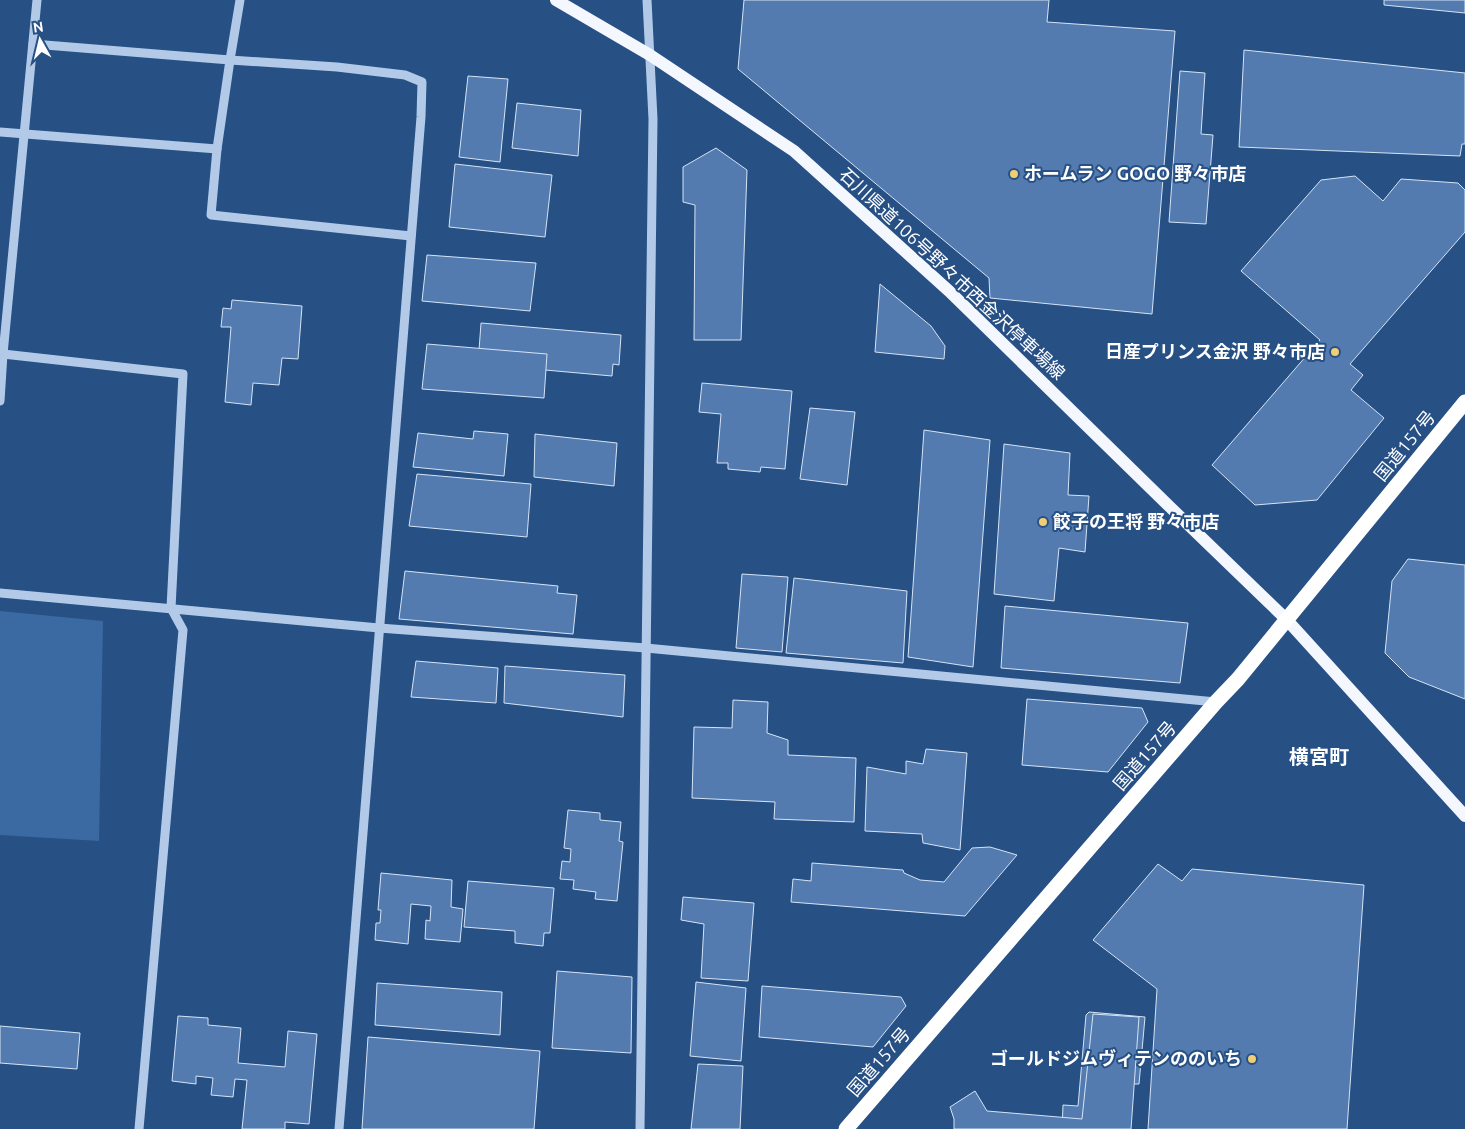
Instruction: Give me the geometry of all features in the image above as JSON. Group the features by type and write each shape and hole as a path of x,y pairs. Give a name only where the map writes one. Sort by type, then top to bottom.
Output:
{"highway":[{"name":"国道157号","path":"846,1129 1238,679 1465,402"}],"main road":[{"name":"石川県道106号野々市西金沢停車場線","path":"556,0 650,56 794,151 949,291 1287,620 1465,816"}],"street":[{"path":"0,401 37,0"},
{"path":"240,0 217,149 211,215 411,236"},
{"path":"640,1129 653,119 647,0"},
{"path":"33,44 337,67 405,75 422,82 421,117 339,1129"},
{"path":"0,132 217,149"},
{"path":"3,354 183,374 171,608 183,630 139,1129"},
{"path":"0,593 379,628 646,648 1216,702"}],"shaded area":[{"path":"0,611 103,621 99,841 0,835"}],"building":[{"name":"ホームラン GOGO 野々市店","path":"744,0 1049,0 1047,22 1175,31 1152,314 990,298 989,278 738,69"},
{"path":"1384,0 1465,0 1465,13 1384,5"},
{"path":"1244,50 1465,73 1465,144 1462,144 1460,156 1239,147"},
{"path":"1180,71 1205,73 1201,134 1213,135 1206,224 1169,222"},
{"path":"468,76 508,79 500,162 459,157"},
{"path":"517,103 581,110 578,156 512,148"},
{"path":"716,148 747,170 741,340 694,340 695,205 683,202 683,167"},
{"path":"455,164 552,175 545,237 449,227"},
{"name":"日産プリンス金沢 野々市店","path":"1355,176 1383,201 1401,179 1458,183 1465,190 1465,232 1350,364 1363,375 1351,390 1384,418 1317,500 1255,505 1212,465 1320,340 1241,271 1321,180"},
{"path":"427,255 536,263 530,311 422,301"},
{"path":"880,284 931,326 945,346 944,359 875,352"},
{"path":"232,300 302,306 298,359 282,358 279,385 253,383 251,405 225,402 231,327 221,327 223,308 231,309"},
{"path":"481,323 621,335 619,365 613,364 612,376 478,364"},
{"path":"427,344 547,354 544,398 422,389"},
{"path":"702,383 792,391 785,469 761,467 760,472 728,469 728,463 717,463 721,414 699,412"},
{"path":"810,408 855,412 847,485 800,479"},
{"path":"924,430 990,440 973,667 908,657"},
{"path":"474,431 508,434 504,476 413,467 418,433 473,439"},
{"path":"535,434 617,443 614,486 534,477"},
{"name":"餃子の王将 野々市店","path":"1004,444 1070,453 1068,495 1089,496 1085,552 1059,548 1054,601 994,594"},
{"path":"417,474 531,484 527,537 409,526"},
{"path":"1408,559 1465,565 1465,699 1409,677 1385,653 1392,581"},
{"path":"405,571 558,586 557,593 577,595 573,634 399,619"},
{"path":"742,574 788,577 782,652 736,648"},
{"path":"794,578 907,591 903,663 786,653"},
{"path":"1005,606 1188,623 1180,683 1001,668"},
{"path":"416,661 498,668 496,703 411,697"},
{"path":"505,666 625,675 623,717 504,703"},
{"path":"1027,699 1142,708 1148,722 1108,772 1022,765"},
{"path":"733,700 768,702 767,733 788,740 788,755 856,758 854,822 774,819 775,802 692,798 694,727 732,728"},
{"path":"926,749 967,753 960,850 923,843 922,834 865,831 867,767 906,774 906,761 923,764"},
{"path":"568,810 600,813 600,820 621,822 619,841 623,842 617,901 595,899 596,892 573,889 574,880 560,879 562,861 570,862 571,849 564,848"},
{"path":"990,847 1017,855 965,916 791,902 793,879 811,881 812,863 903,870 904,873 920,880 944,882 972,848"},
{"name":"ゴールドジムヴィテンののいち","path":"1158,864 1182,881 1192,869 1364,885 1347,1129 1148,1129 1157,989 1093,940"},
{"path":"381,873 452,880 451,907 463,909 460,942 425,939 426,920 430,921 431,906 411,904 408,944 375,940 376,923 380,923 381,910 378,910"},
{"path":"468,881 554,888 550,933 544,933 543,946 515,943 515,931 464,927"},
{"path":"683,897 754,903 748,981 701,978 704,924 681,920"},
{"path":"557,971 632,977 631,1053 552,1048"},
{"path":"696,982 746,988 741,1061 690,1056"},
{"path":"377,983 502,992 500,1035 375,1025"},
{"path":"762,986 901,997 906,1006 873,1047 759,1037"},
{"path":"1089,1012 1145,1017 1139,1084 1131,1084 1127,1129 1062,1129 1063,1105 1078,1106 1086,1015"},
{"path":"1093,1014 1139,1017 1131,1129 954,1129 954,1119 950,1107 975,1091 987,1111 1082,1119"},
{"path":"178,1016 208,1018 208,1025 241,1028 238,1063 285,1067 288,1031 317,1034 309,1124 285,1122 285,1129 242,1129 247,1080 235,1079 233,1097 211,1095 213,1078 196,1076 196,1084 172,1081"},
{"path":"0,1026 80,1033 77,1069 0,1063"},
{"path":"368,1037 540,1051 534,1129 362,1129"},
{"path":"698,1064 743,1066 740,1129 691,1129"}],"place":[{"name":"ホームラン GOGO 野々市店","path":"1014,174"},
{"name":"日産プリンス金沢 野々市店","path":"1335,352"},
{"name":"餃子の王将 野々市店","path":"1043,522"},
{"name":"ゴールドジムヴィテンののいち","path":"1252,1059"}],"district":[{"name":"横宮町","path":"1319,757"}]}
